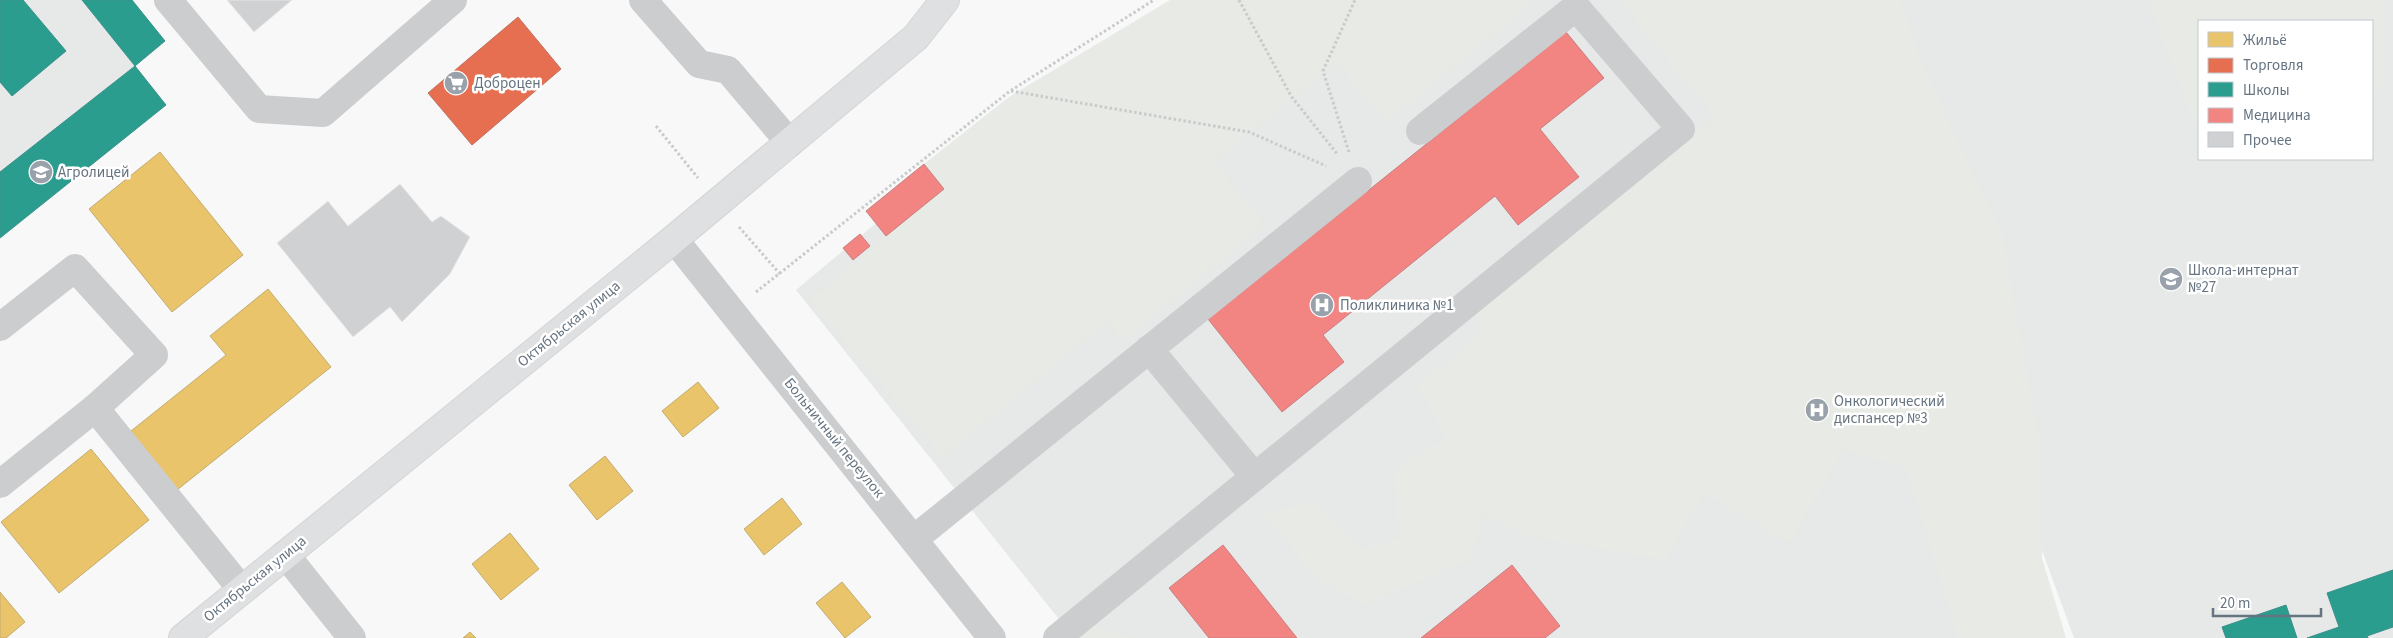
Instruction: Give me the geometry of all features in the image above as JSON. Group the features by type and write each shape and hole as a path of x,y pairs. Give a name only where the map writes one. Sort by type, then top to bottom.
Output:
{"main road":[{"name":"Октябрьская улица","path":"183,638 674,240 916,38 945,0"}],"street":[{"path":"168,0 259,109 323,113 453,0"},
{"path":"643,0 699,64 728,70 790,143"},
{"path":"1057,638 1680,130 1576,7 1420,131"},
{"path":"914,539 1358,181"},
{"name":"Больничный переулок","path":"674,240 992,638"},
{"path":"0,327 75,268 154,355 95,408 0,484"},
{"path":"1148,349 1254,476"},
{"path":"95,408 242,590"},
{"path":"285,554 352,638"}],"path":[{"path":"732,312 1010,91 1154,0"},
{"path":"1239,0 1291,96 1358,181"},
{"path":"1355,0 1323,71 1358,181"},
{"path":"1010,91 1249,132 1358,181"}],"shaded area":[{"name":"Агролицей","path":"0,0 82,0 166,105 0,238"},
{"path":"1170,0 1536,0 1386,122 1337,62 1214,162 1265,225 1123,341 1107,322 943,457 809,300 944,189 924,164 1009,97"},
{"name":"Поликлиника №1","path":"1193,0 1787,0 2004,638 1074,638 796,290 1070,61"},
{"path":"1619,0 1901,0 1919,58 2002,234 2041,449 2042,558 2066,638 1958,638 1906,468 1844,450 1789,543 1704,493 1665,560 1531,537 1484,514 1470,560 1364,605 1319,580 1263,514 1313,502 1360,550 1399,538 1394,469 1447,438 1417,386 1485,330 1473,315 1715,117"},
{"name":"Школа-интернат №27","path":"1856,0 2393,0 2393,638 2074,638 2028,512"},
{"path":"2148,0 2384,0 2385,88 2373,91 2373,20 2198,20 2198,124 2195,125"},
{"path":"1092,627 1131,638 1080,638"}],"building: Жильё":[{"path":"160,152 243,255 172,312 89,209"},
{"path":"268,289 331,367 177,490 131,431 226,355 210,336"},
{"path":"698,382 719,408 683,437 662,411"},
{"path":"91,449 149,520 59,593 1,522"},
{"path":"605,456 633,491 597,520 569,485"},
{"path":"782,498 802,524 764,555 744,529"},
{"path":"510,533 539,569 501,600 472,564"},
{"path":"842,582 871,617 845,638 816,603"},
{"path":"0,592 25,622 6,638 0,638"},
{"path":"470,632 476,638 463,638"}],"building: Торговля":[{"path":"518,17 561,69 472,145 428,93"}],"building: Школы":[{"path":"0,0 23,0 66,51 12,96 0,82"},
{"path":"82,0 132,0 165,41 135,66"},
{"path":"135,66 166,105 0,238 0,172"},
{"path":"2393,570 2393,627 2367,636 2368,638 2307,638 2339,627 2327,593"},
{"path":"2286,605 2297,638 2226,638 2222,627"}],"building: Медицина":[{"path":"1566,32 1604,78 1540,129 1579,177 1518,225 1495,196 1323,335 1344,362 1282,412 1208,319"},
{"path":"924,164 944,189 886,236 866,211"},
{"path":"860,234 870,246 853,260 843,248"},
{"path":"1223,545 1297,638 1209,638 1169,588"},
{"path":"1512,565 1560,626 1545,638 1421,638"}],"building: Прочее":[{"path":"227,0 292,0 254,32"},
{"path":"400,184 432,222 441,216 470,237 450,274 402,322 390,307 353,337 277,243 328,201 348,226"}],"place":[{"name":"Доброцен","path":"456,83"},
{"name":"Агролицей","path":"41,172"},
{"name":"Школа-интернат №27","path":"2171,279"},
{"name":"Поликлиника №1","path":"1322,305"},
{"name":"Онкологический диспансер №3","path":"1817,410"}]}
